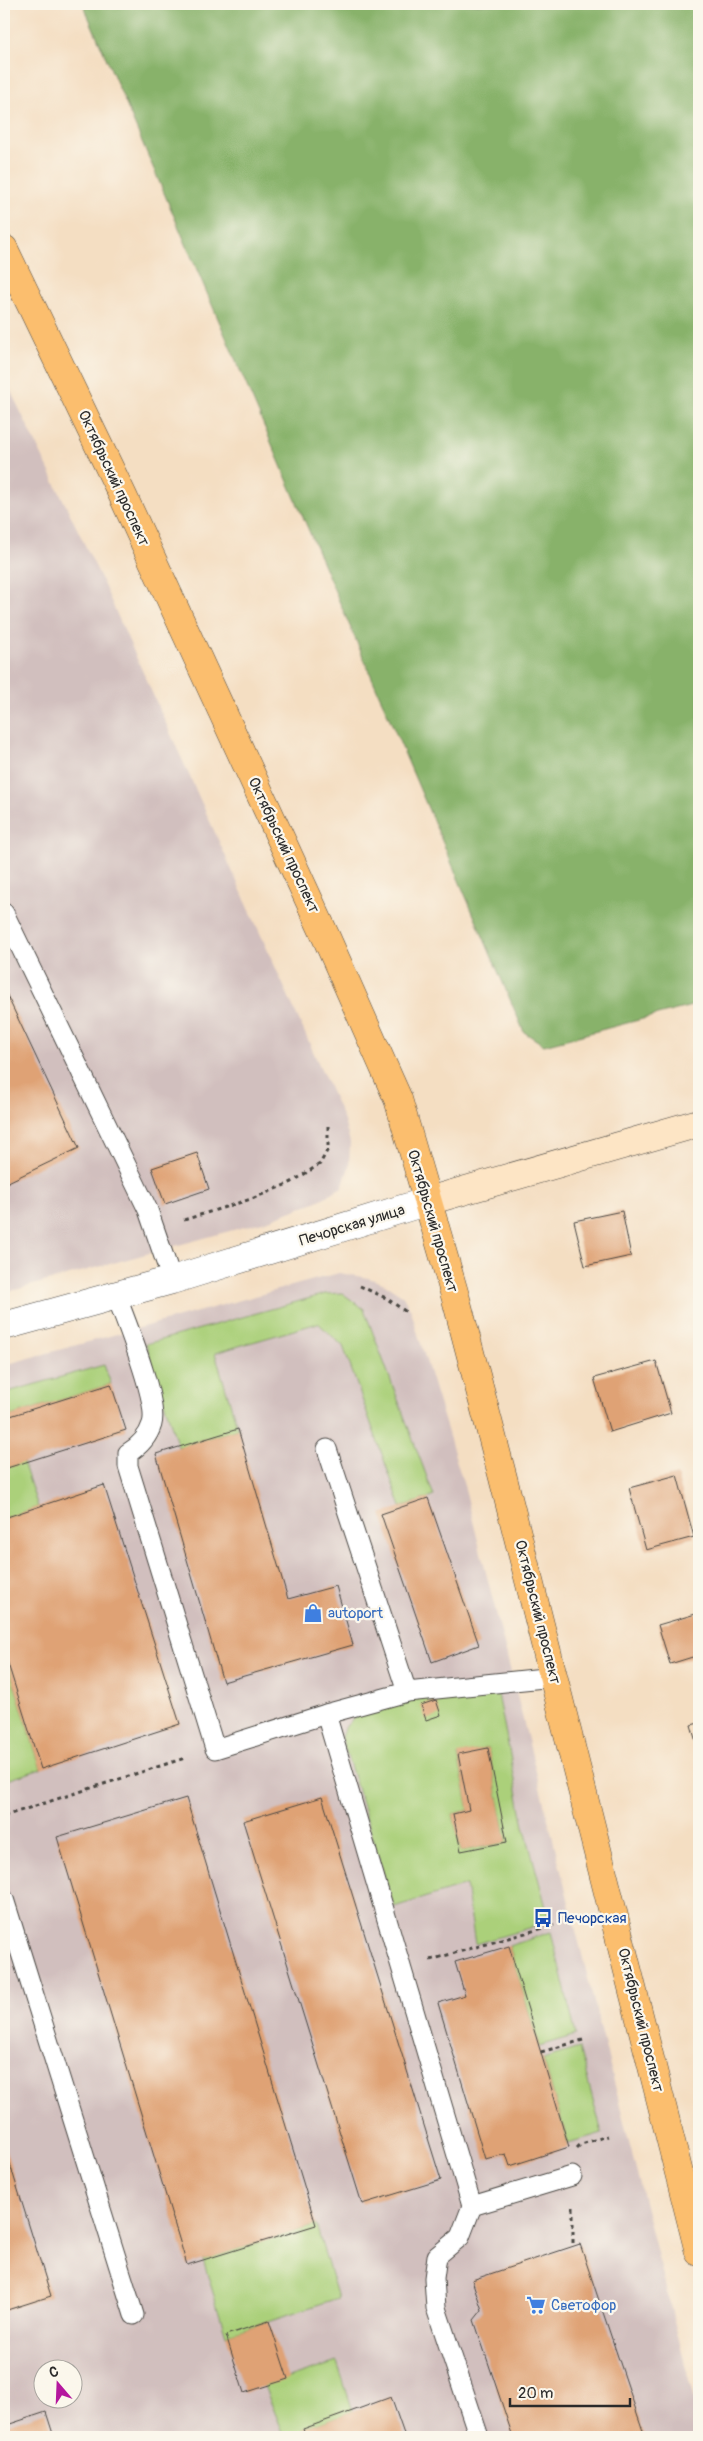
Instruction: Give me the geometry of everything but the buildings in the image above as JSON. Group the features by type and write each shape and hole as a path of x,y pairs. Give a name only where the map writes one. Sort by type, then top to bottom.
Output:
{"main road":[{"name":"Октябрьский проспект","path":"4,249 122,494 398,1098 428,1201 694,2209 699,2252"}],"street":[{"name":"Печорская улица","path":"4,1326 172,1280 428,1201 699,1123"}],"lane":[{"path":"4,913 148,1210 172,1280"},
{"path":"116,1295 142,1365 150,1396 152,1424 139,1446 128,1453 128,1466 214,1749 326,1714 407,1692 554,1677"},
{"path":"328,1449 407,1692"},
{"path":"326,1714 472,2206 460,2237 437,2256 434,2278 436,2308 479,2437"},
{"path":"4,1899 134,2315"},
{"path":"472,2206 572,2176"}],"path":[{"path":"155,1229 254,1198 292,1182 320,1164 328,1148 328,1123"},
{"path":"360,1286 386,1298 408,1313"},
{"path":"4,1816 214,1749"},
{"path":"401,1969 554,1924"},
{"path":"694,1976 699,1982"},
{"path":"541,2052 583,2040"}],"shaded area":[{"path":"4,377 98,572 343,1118 350,1142 349,1167 342,1187 318,1201 266,1221 4,1293"},
{"path":"339,1273 368,1278 385,1284 402,1295 411,1311 465,1489 699,2420 699,2437 4,2437 4,1365"}],"green space":[{"path":"83,4 699,4 699,1004 544,1045 524,1032"},
{"path":"342,1293 364,1309 434,1496 401,1507 343,1346 318,1323 215,1353 238,1429 178,1447 146,1344 325,1294"},
{"path":"104,1365 111,1384 4,1418 4,1393"},
{"path":"23,1462 38,1507 4,1518 4,1469"},
{"path":"4,1651 41,1769 4,1781"},
{"path":"498,1694 524,1826 550,1922 475,1944 466,1885 394,1907 342,1739 347,1725 360,1715 377,1707 418,1698","holes":["488,1748 507,1842 461,1851 453,1814 469,1810 458,1755"]},
{"path":"551,1932 576,2035 539,2046 509,1946"},
{"path":"579,2048 602,2133 568,2143 543,2059"},
{"path":"316,2225 338,2298 226,2335 203,2260"},
{"path":"337,2362 353,2411 303,2429 306,2437 285,2437 264,2386"}],"place":[{"name":"autoport","path":"313,1613"},
{"name":"Печорская","path":"543,1918"},
{"name":"Светофор","path":"536,2305"}]}
